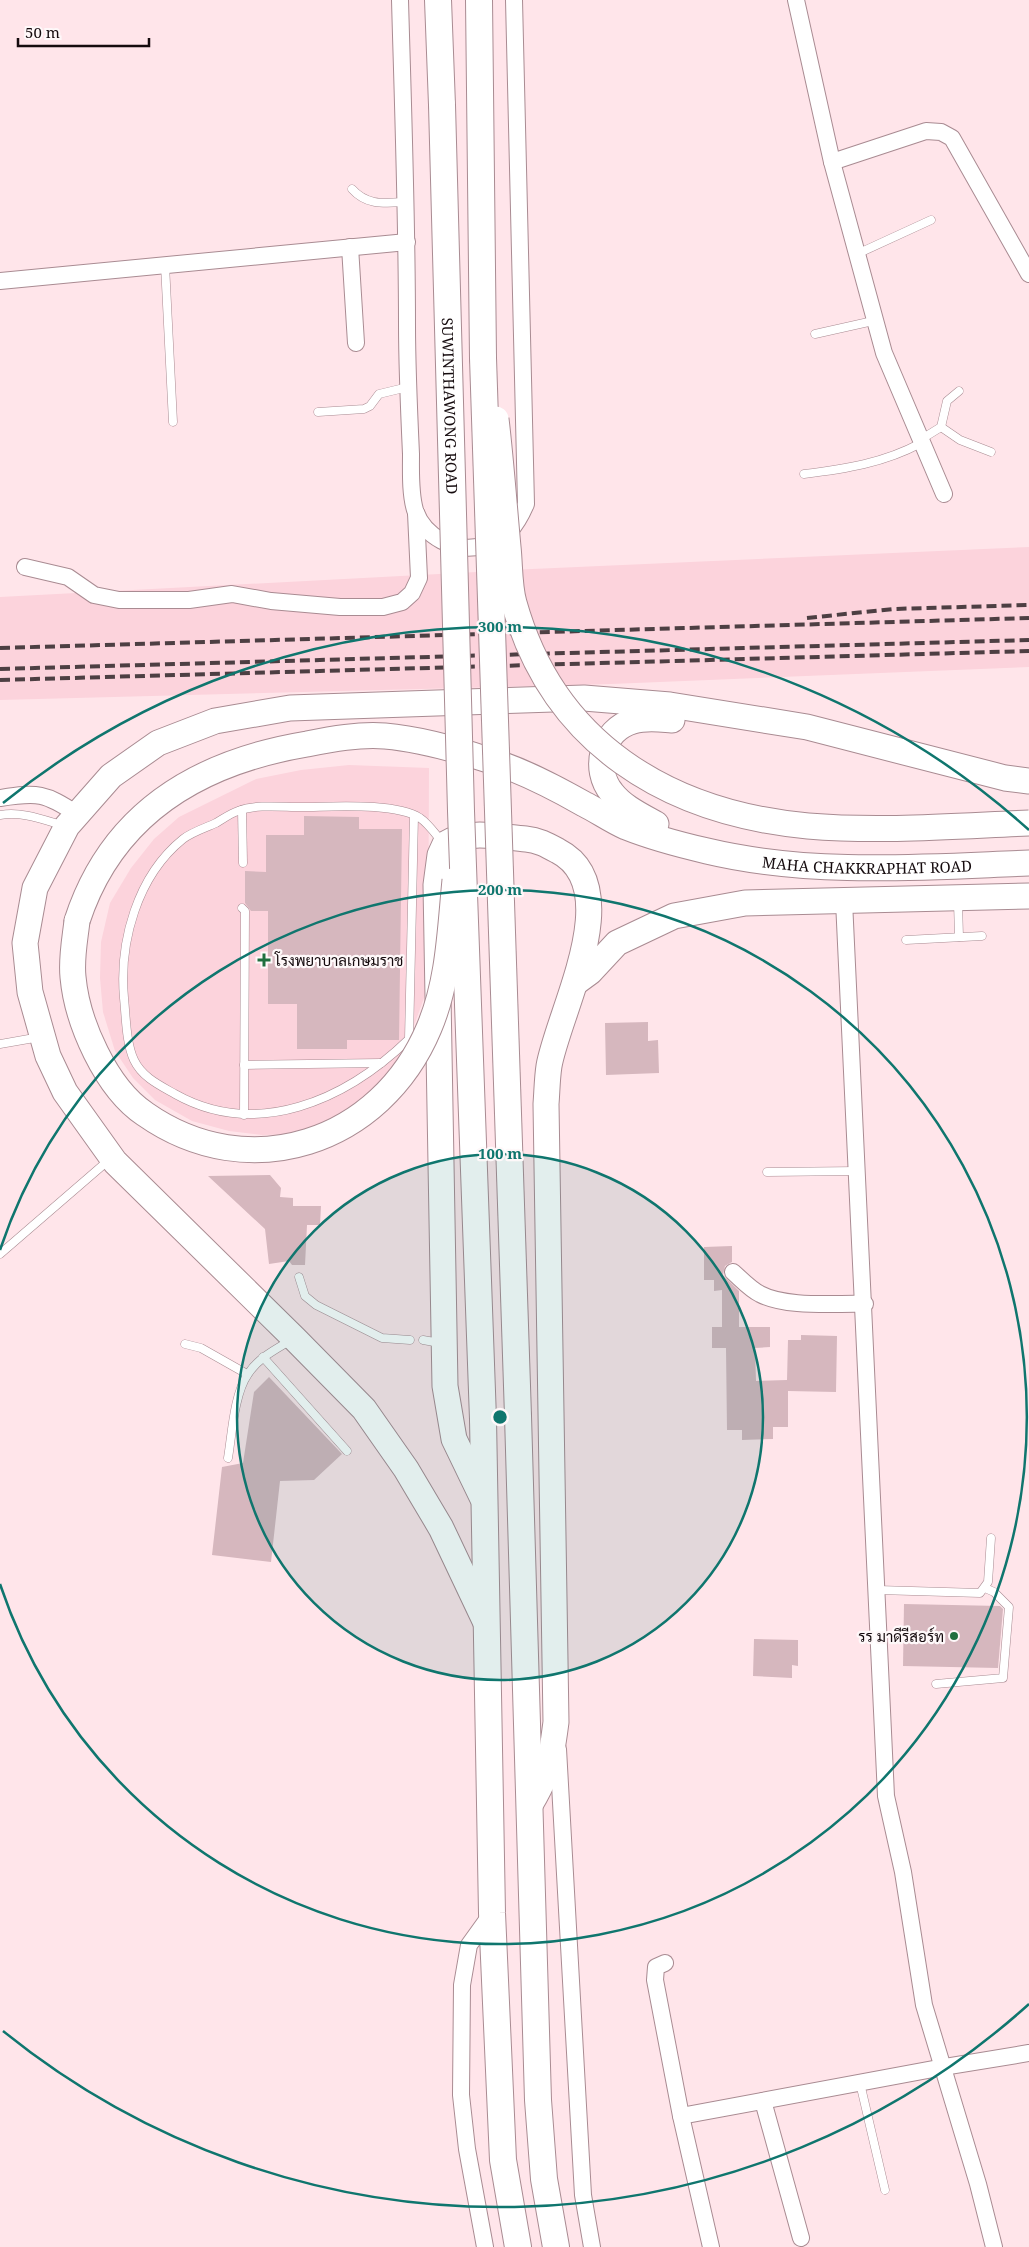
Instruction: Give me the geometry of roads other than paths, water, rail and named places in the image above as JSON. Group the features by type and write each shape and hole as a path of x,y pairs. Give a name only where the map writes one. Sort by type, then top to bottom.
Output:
{"highway":[{"name":"SUWINTHAWONG ROAD","path":"438,0 461,811 483,1419 482,1497 492,1913 503,2160 518,2247"},
{"path":"479,0 482,97 483,358 518,1416 538,2100 544,2179 556,2247"}],"main road":[{"path":"483,358 493,396 513,600 525,639 540,672 564,708 588,735 614,757 676,792 716,807 760,819 808,826 858,828 1029,823"},
{"path":"486,1622 441,1528 406,1469 364,1409 112,1158 66,1092 42,1037 30,992 25,943 35,888 72,820 110,776 158,743 215,720 290,708 584,698 670,705 807,727 1005,778 1029,781"},
{"path":"707,851 630,810 612,793 604,781 601,766 602,752 609,738 619,728 632,721 647,718 807,727"},
{"path":"461,811 442,991 429,1029 413,1059 391,1089 365,1114 339,1130 308,1142 277,1150 240,1148 205,1142 174,1131 143,1114 103,1066 91,1044 73,977 77,921 86,893 101,864 123,836 150,810 177,789 212,770 257,755 338,738 384,736 434,744 491,760 550,785 626,827 707,851"},
{"path":"482,1497 454,1439 445,1386 434,1342 436,885 440,855 445,844 467,835 537,840 564,854 581,870 587,893 588,912 584,944 576,983 549,1066 546,1104 556,1722 551,1762 546,1778 530,1805"},
{"name":"MAHA CHAKKRAPHAT ROAD","path":"707,851 756,860 822,866 896,868 1029,863"},
{"path":"576,983 590,972 617,943 674,916 745,903 1029,896"}],"street":[{"path":"25,567 68,577 94,595 118,600 189,600 232,594 340,607 383,607 402,602 412,593 419,578 416,510 412,492 408,387 407,242 400,0"},
{"path":"416,510 425,527 438,539 456,547 475,548 492,544 508,534 519,521 526,504 514,0"},
{"path":"796,0 832,162 858,254 874,321 897,387 944,494"},
{"path":"832,162 926,131 941,132 952,138 1029,274"},
{"path":"0,281 407,242"},
{"path":"350,247 356,343"},
{"path":"0,798 24,794 44,795 72,820"},
{"path":"844,901 878,1590 886,1796 902,1872 924,2005 978,2184 994,2247"},
{"path":"733,1272 757,1293 769,1299 784,1302 864,1304"},
{"path":"556,1722 562,1790 583,2195 592,2247"},
{"path":"485,2247 467,2149 461,2095 462,1985 469,1945 492,1913"},
{"path":"664,1963 656,1967 655,1980 681,2116 711,2247"},
{"path":"681,2116 1029,2053"},
{"path":"763,2101 801,2238"}],"lane":[{"path":"352,189 366,200 375,203 406,202"},
{"path":"858,254 931,220"},
{"path":"165,265 173,422"},
{"path":"815,334 874,321"},
{"path":"318,412 364,409 370,406 380,394 408,387"},
{"path":"804,474 842,469 891,458 921,442 941,427 947,401 959,391"},
{"path":"941,427 960,440 991,452"},
{"path":"414,816 409,1039 381,1063 339,1090 298,1108 244,1115 229,1114 186,1101 144,1075 134,1059 126,1019 122,980 125,949 135,907 159,865 184,838 242,810 260,808 366,807 401,811 414,816 421,819 445,844"},
{"path":"242,810 243,863"},
{"path":"0,815 9,813 72,820"},
{"path":"958,898 959,937"},
{"path":"242,908 245,910 244,1115"},
{"path":"906,940 982,936"},
{"path":"0,1044 42,1037"},
{"path":"244,1065 381,1063"},
{"path":"0,1254 112,1158"},
{"path":"767,1172 858,1171"},
{"path":"299,1277 305,1296 316,1305 382,1338 410,1340"},
{"path":"228,1458 240,1392 247,1374 263,1357 294,1338"},
{"path":"185,1344 201,1348 247,1374"},
{"path":"263,1357 347,1451"},
{"path":"878,1590 973,1594 985,1588 988,1582 991,1538"},
{"path":"936,1684 1003,1678 1009,1607 994,1592 985,1588"},
{"path":"860,2083 885,2190"}],"railway":[{"path":"807,618 893,609 1029,605"},
{"path":"0,648 1029,618"},
{"path":"0,669 1029,640"},
{"path":"0,680 1029,651"}],"place":[{"name":"โรงพยาบาลเกษมราช","path":"264,960"},
{"name":"รร มาดีรีสอร์ท","path":"954,1636"}]}
